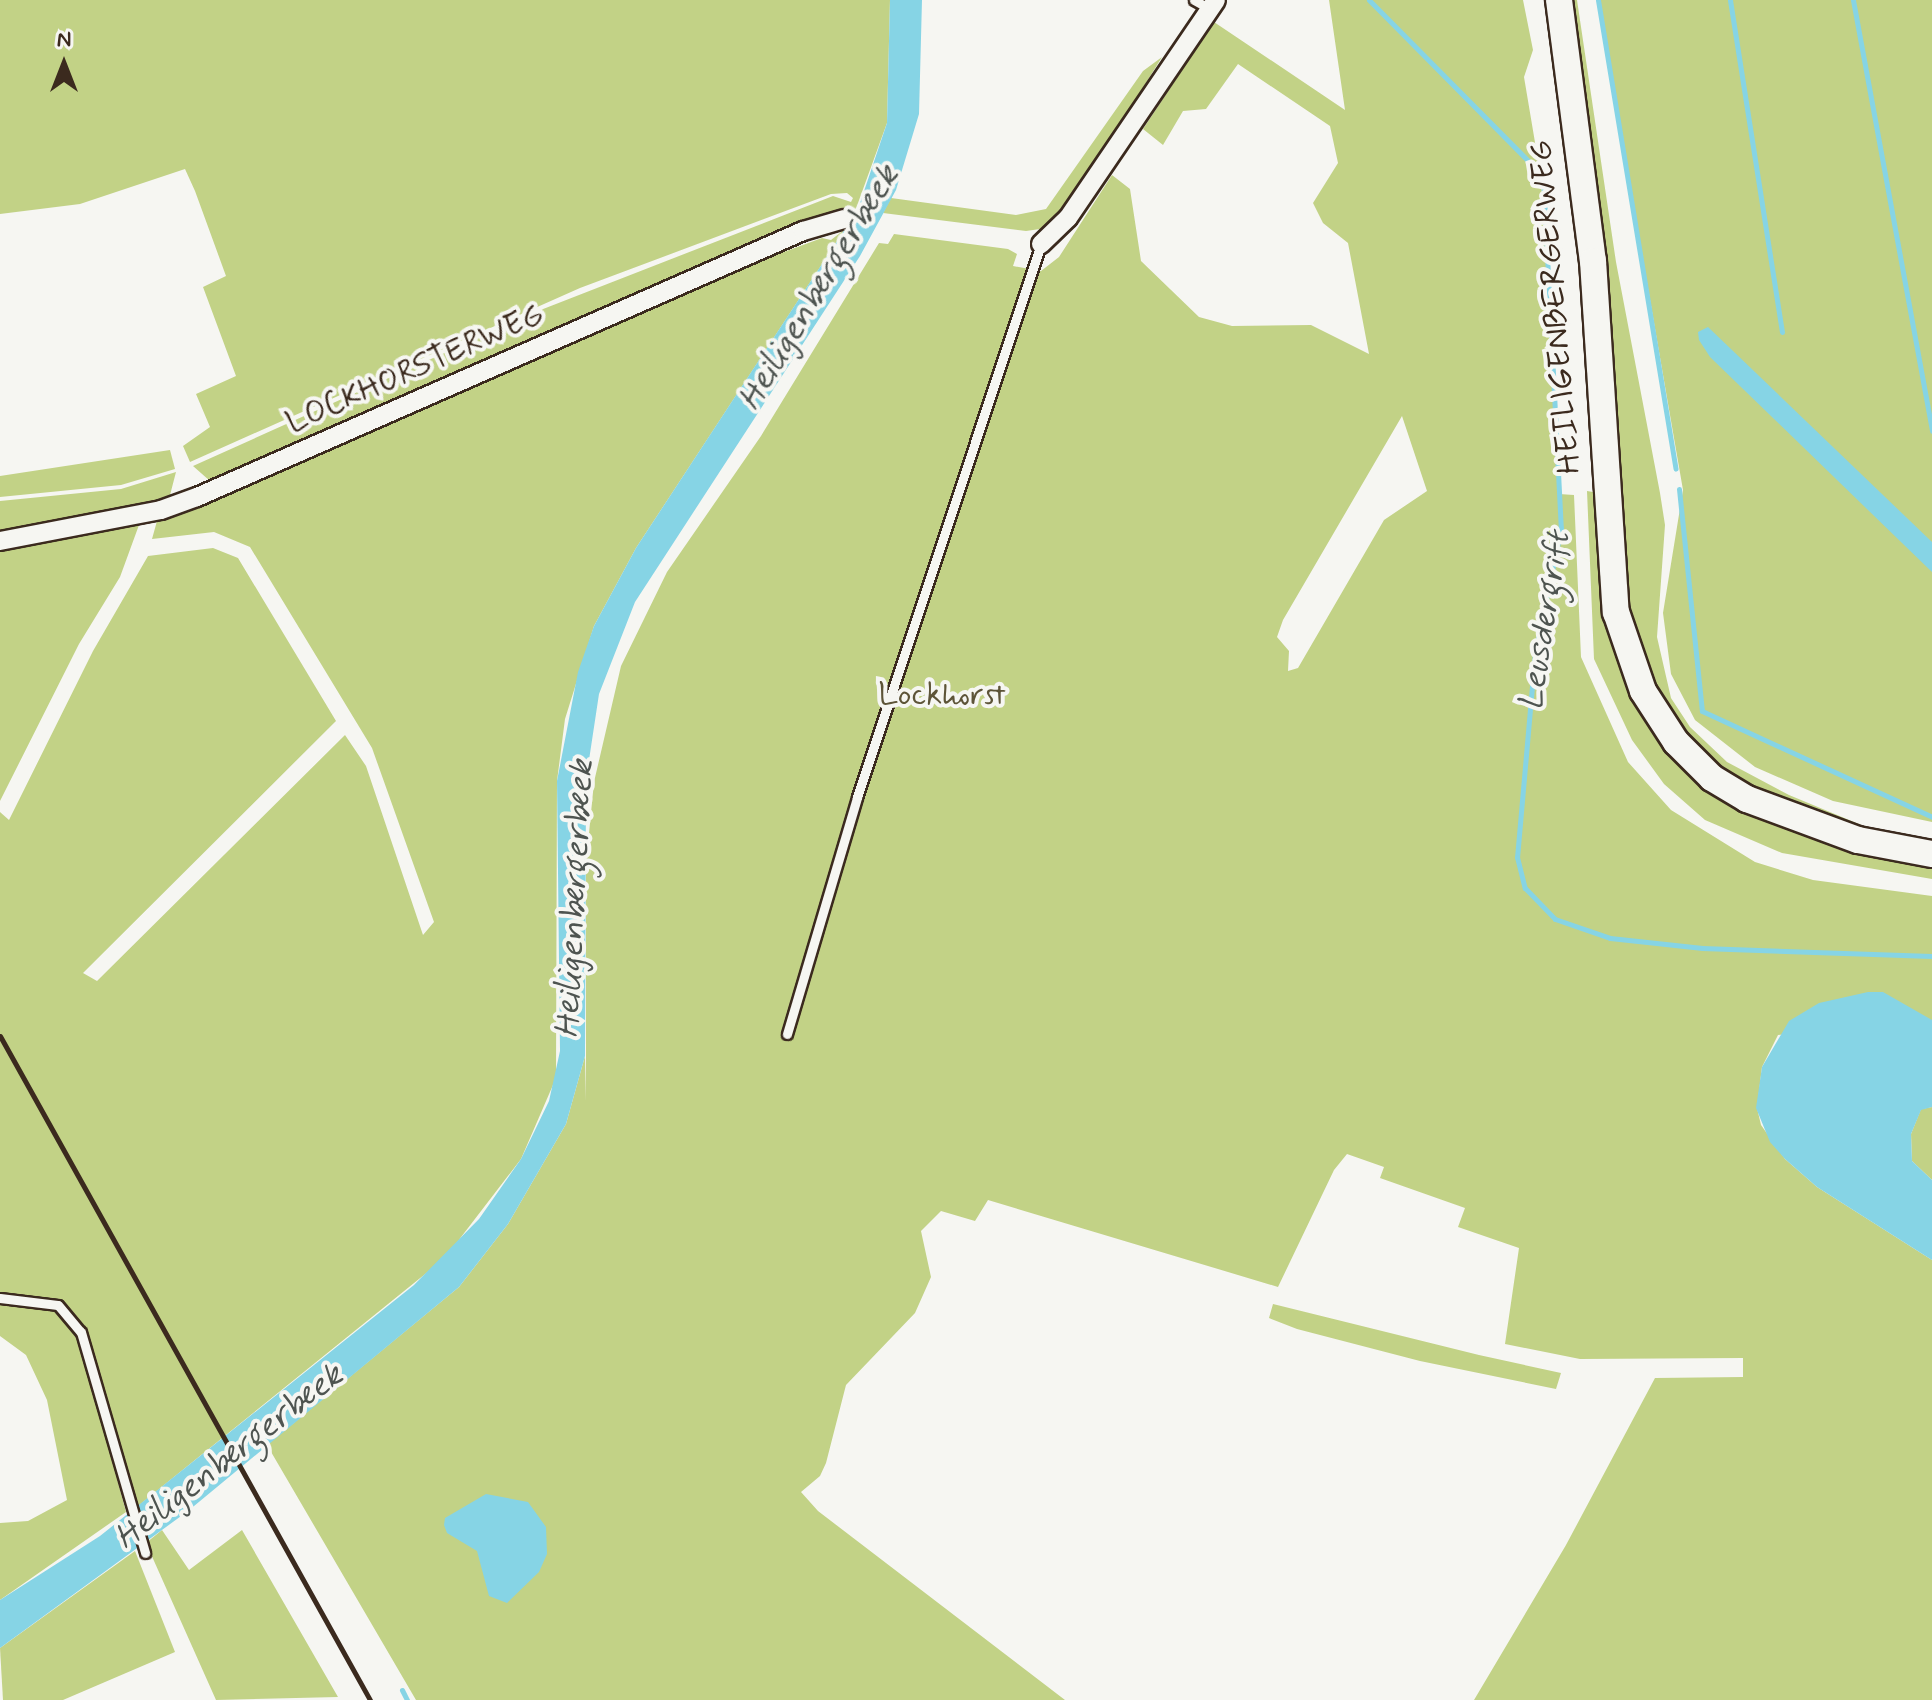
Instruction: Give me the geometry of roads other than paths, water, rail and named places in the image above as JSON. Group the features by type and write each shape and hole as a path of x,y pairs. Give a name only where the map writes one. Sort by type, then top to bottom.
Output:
{"main road":[{"name":"HEILIGENBERGERWEG","path":"1559,0 1593,261 1616,612 1643,691 1676,742 1712,778 1747,799 1858,840 1932,854"}],"street":[{"path":"1041,244 1068,218 1207,3"},
{"name":"LOCKHORSTERWEG","path":"0,541 185,501 803,231 844,219"}],"lane":[{"path":"787,1034 857,797 1041,244"},
{"path":"0,1298 58,1305 81,1332 130,1512 145,1553"}],"water":[{"name":"Heiligenbergerbeek","path":"890,0 922,0 919,114 896,190 860,256 635,602 599,694 586,780 585,1056 566,1124 508,1224 459,1287 188,1511 0,1648 0,1600 100,1536 414,1285 479,1219 521,1159 549,1101 560,1051 557,781 578,672 594,626 636,548 858,209 887,123"},
{"path":"1708,327 1932,542 1932,572 1710,357 1699,340 1698,332"},
{"path":"1868,992 1883,992 1932,1020 1932,1107 1921,1110 1911,1134 1912,1161 1932,1180 1932,1260 1817,1187 1770,1142 1756,1108 1762,1067 1789,1021 1819,1003"},
{"path":"486,1494 528,1502 546,1527 547,1554 539,1572 507,1603 489,1596 477,1551 447,1533 444,1525 445,1518"}],"waterway":[{"name":"Leusdergrift","path":"1369,0 1543,176 1561,528 1535,652 1517,857 1525,888 1555,919 1610,938 1702,948 1932,956"},
{"path":"1598,0 1676,469"},
{"path":"1730,0 1782,332"},
{"path":"1853,0 1932,431"},
{"path":"1679,489 1702,711 1932,817"},
{"path":"402,1690 407,1700"}],"railway":[{"path":"0,1036 370,1700"}],"park label":[{"name":"Lockhorst","path":"942,695"}]}
